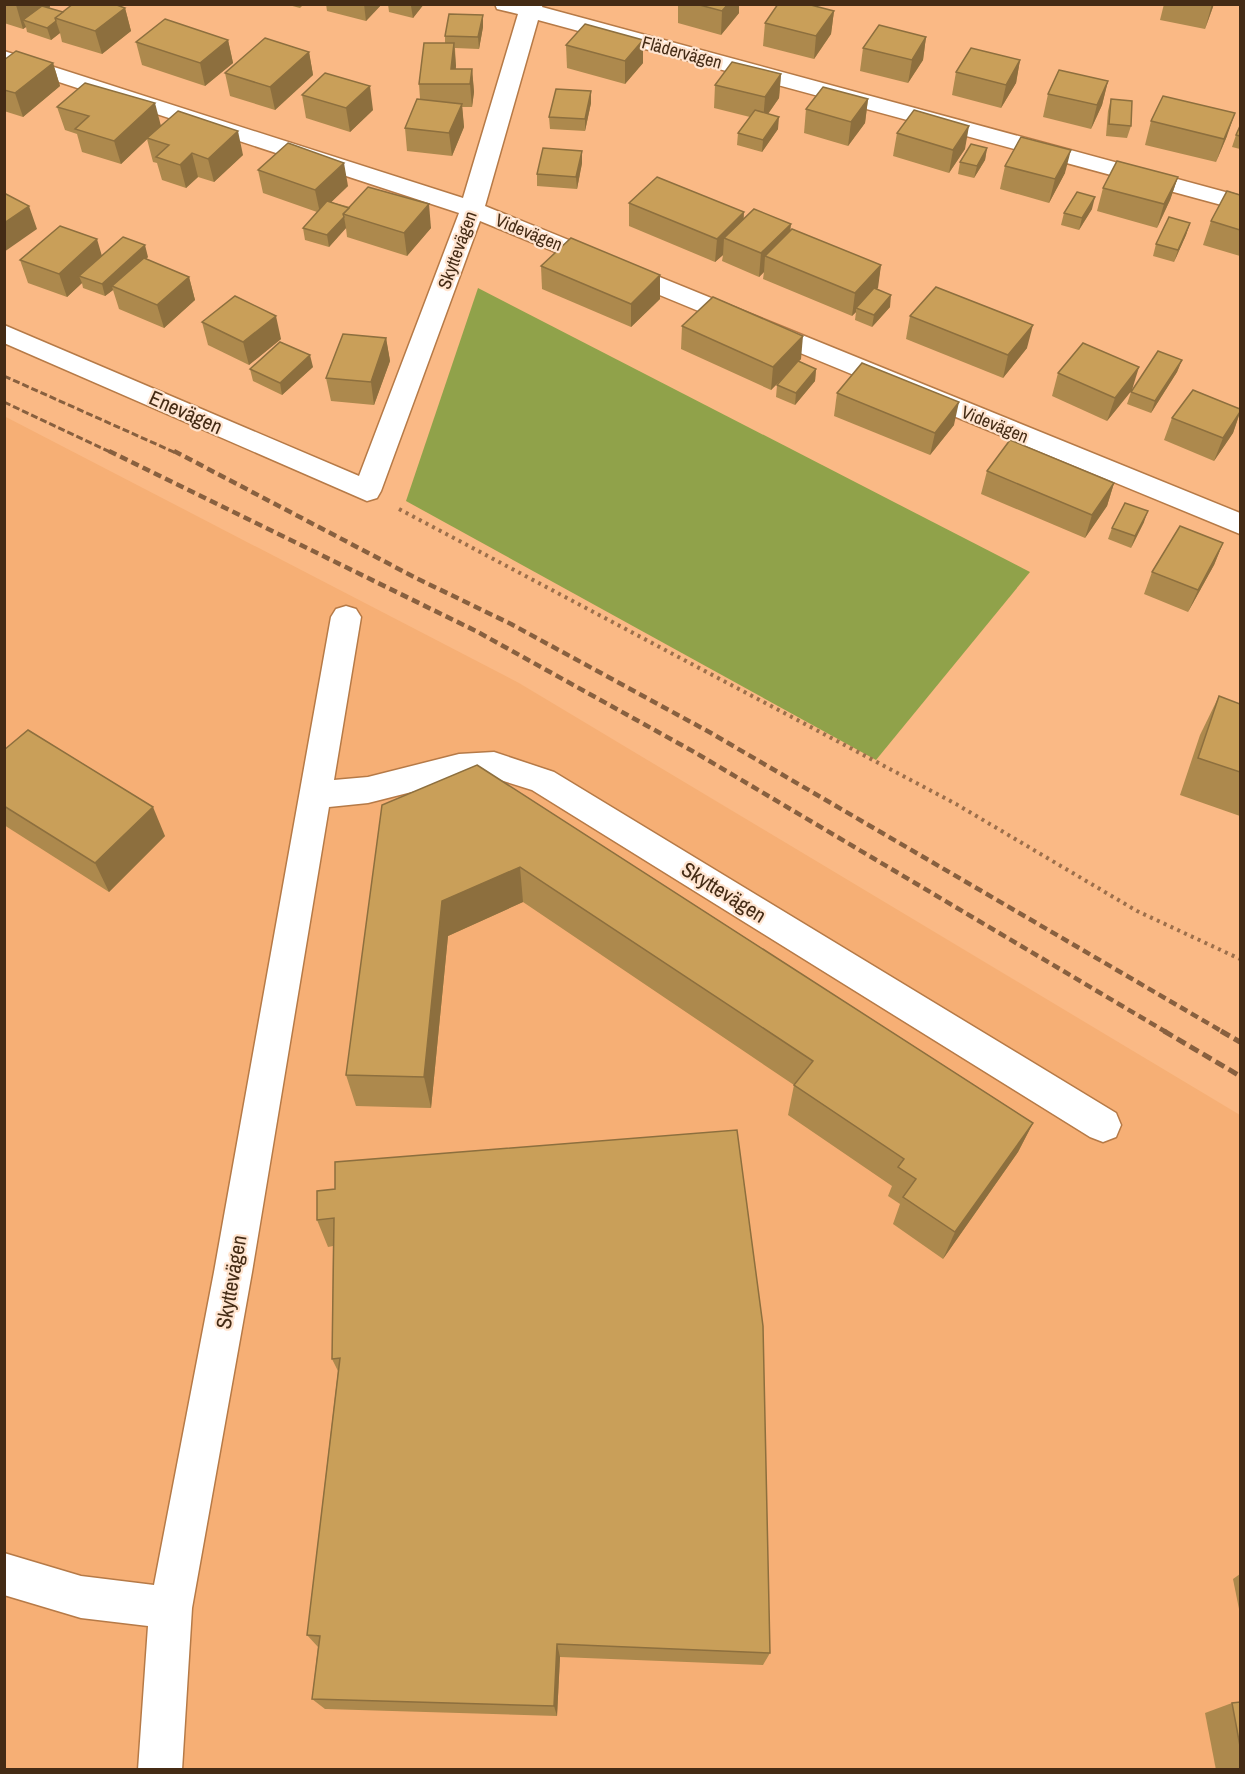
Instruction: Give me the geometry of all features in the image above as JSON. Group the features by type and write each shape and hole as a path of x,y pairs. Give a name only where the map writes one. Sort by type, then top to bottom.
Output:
{"street":[{"name":"Flädervägen","path":"505,4 531,8 1240,203"},
{"name":"Skyttevägen","path":"367,491 472,209 531,8"},
{"name":"Videvägen","path":"4,57 472,209 1240,524"},
{"name":"Enevägen","path":"4,333 367,491"},
{"name":"Skyttevägen","path":"159,1770 171,1608 235,1260 346,617"},
{"name":"Skyttevägen","path":"316,795 368,790 459,767 494,765 543,781 1103,1125"},
{"path":"4,1574 81,1597 171,1608"}],"path":[{"path":"367,491 956,804 1137,911 1240,959"}],"shaded area":[{"path":"4,416 519,683 1240,1115 1240,1769 5,1769"}],"green space":[{"path":"478,288 1030,572 876,760 406,501"}],"building":[{"path":"73,4 114,4 125,8 95,31 55,18"},
{"path":"696,4 728,4 722,11"},
{"path":"778,4 807,4 834,11 816,36 765,23"},
{"path":"42,6 63,12 47,28 23,20"},
{"path":"449,14 483,15 478,37 445,36"},
{"path":"165,19 228,40 200,63 136,42"},
{"path":"585,24 643,40 625,61 566,45"},
{"path":"879,25 926,37 912,60 863,48"},
{"path":"265,38 309,52 270,87 225,73"},
{"path":"424,43 454,43 451,69 472,69 470,84 419,84"},
{"path":"971,48 1020,60 1006,85 956,72"},
{"path":"16,51 53,63 15,93 4,90 4,60"},
{"path":"732,62 781,74 765,97 715,85"},
{"path":"1059,70 1108,81 1097,105 1048,94"},
{"path":"325,73 370,86 346,108 302,95"},
{"path":"85,83 155,103 114,141 75,129 89,116 57,107"},
{"path":"823,87 868,99 851,122 806,109"},
{"path":"556,89 591,91 585,119 549,117"},
{"path":"1163,96 1235,113 1224,139 1151,121"},
{"path":"417,99 462,104 449,133 405,128"},
{"path":"1111,99 1132,101 1131,126 1109,124"},
{"path":"755,110 779,117 763,140 738,133"},
{"path":"914,110 969,126 953,150 897,133"},
{"path":"178,111 238,131 208,159 192,153 180,165 156,157 169,145 147,138"},
{"path":"1021,137 1071,150 1055,179 1005,166"},
{"path":"288,143 344,163 315,190 258,170"},
{"path":"971,144 987,148 977,166 960,162"},
{"path":"543,148 582,151 576,177 537,174"},
{"path":"1117,161 1178,177 1164,204 1103,188"},
{"path":"657,177 744,212 717,239 629,203"},
{"path":"368,187 429,204 404,233 343,214"},
{"path":"1227,191 1240,195 1240,230 1211,221"},
{"path":"1077,192 1095,197 1082,218 1064,213"},
{"path":"4,193 29,206 4,223"},
{"path":"327,201 349,208 343,214 344,217 327,235 303,228"},
{"path":"754,209 791,224 761,253 724,238"},
{"path":"1169,217 1190,223 1178,250 1156,244"},
{"path":"60,226 97,239 59,274 20,260"},
{"path":"792,229 881,265 855,293 765,256"},
{"path":"123,237 145,245 102,284 79,276"},
{"path":"571,238 660,275 631,304 541,266"},
{"path":"144,258 189,277 157,305 112,286"},
{"path":"936,287 1033,325 1008,355 910,316"},
{"path":"874,288 891,295 874,315 856,308"},
{"path":"235,296 276,316 243,342 202,322"},
{"path":"713,297 803,336 773,367 682,326"},
{"path":"343,334 386,338 371,382 326,378"},
{"path":"280,342 310,355 280,383 250,369"},
{"path":"1083,343 1139,367 1115,398 1058,373"},
{"path":"1158,351 1182,360 1155,401 1131,392"},
{"path":"798,361 816,369 796,393 777,385"},
{"path":"862,363 959,402 935,433 837,393"},
{"path":"1193,390 1240,409 1223,438 1172,418"},
{"path":"1010,440 1114,483 1092,515 987,471"},
{"path":"1125,503 1148,511 1135,536 1112,528"},
{"path":"1180,526 1223,543 1198,590 1152,572"},
{"path":"1219,696 1240,704 1240,772 1198,758"},
{"path":"28,730 153,807 95,863 4,806 4,750"},
{"path":"477,765 1033,1123 955,1232 903,1197 916,1179 898,1167 904,1159 794,1085 813,1061 520,867 442,901 424,1077 346,1075 382,805"},
{"path":"737,1130 763,1326 770,1653 557,1644 554,1706 312,1699 320,1636 307,1635 340,1358 332,1359 334,1218 317,1220 317,1191 335,1189 335,1162"},
{"path":"1240,1702 1240,1746 1232,1703"}],"railway":[{"path":"4,376 176,453"},
{"path":"4,402 112,453"},
{"path":"109,451 476,631 696,753 1166,1032"},
{"path":"174,451 416,578 511,624 711,733 1223,1032"},
{"path":"1164,1031 1240,1076"},
{"path":"1221,1031 1240,1042"}]}
